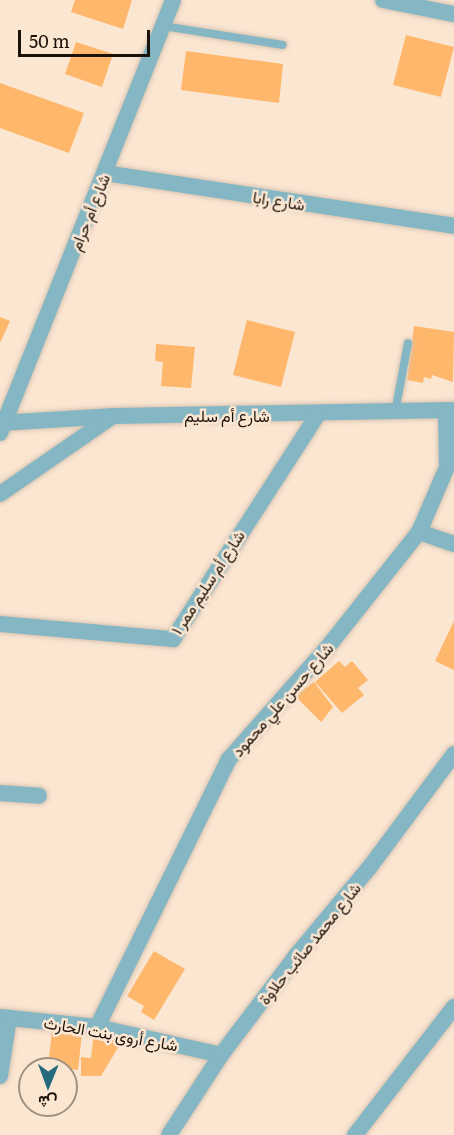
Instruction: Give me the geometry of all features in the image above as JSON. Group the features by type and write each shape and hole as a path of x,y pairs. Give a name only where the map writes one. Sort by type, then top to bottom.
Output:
{"street":[{"name":"شارع أم حرام","path":"1,426 173,0"},
{"path":"383,0 454,14"},
{"name":"شارع رابا","path":"105,173 454,226"},
{"name":"شارع أم سليم","path":"1,426 114,416 450,411"},
{"name":"شارع حسن علي محمود","path":"97,1027 229,759 327,648 419,532 447,467 450,411"},
{"name":"شارع أم سليم ممر ١","path":"0,624 173,639 318,414"},
{"path":"0,494 114,416"},
{"path":"419,532 454,544"},
{"name":"شارع محمد صائب حلاوة","path":"169,1135 221,1055 295,957 369,868 454,754"},
{"path":"0,794 39,796"},
{"path":"355,1135 453,1010"},
{"path":"0,1076 4,1017"},
{"name":"شارع أروى بنت الحارث","path":"4,1017 97,1027 221,1055"}],"lane":[{"path":"163,26 282,45"},
{"path":"395,413 408,343"}],"building":[{"path":"75,0 132,0 123,29 71,12"},
{"path":"406,35 454,47 441,97 393,85"},
{"path":"76,42 113,54 102,87 65,74"},
{"path":"186,51 283,64 279,103 181,90"},
{"path":"0,83 84,113 69,153 0,128"},
{"path":"0,317 10,321 0,343"},
{"path":"247,320 295,332 281,387 233,375"},
{"path":"414,326 454,332 453,382 432,375 431,379 424,377 423,383 407,380"},
{"path":"156,344 195,347 191,388 161,386 163,362 155,361"},
{"path":"454,621 454,670 435,661"},
{"path":"339,661 345,667 352,661 368,680 358,688 364,695 342,713 315,682"},
{"path":"314,682 333,707 321,722 295,696"},
{"path":"154,951 185,969 154,1020 141,1012 144,1006 127,996"},
{"path":"52,1032 82,1033 78,1070 78,1057 49,1057"},
{"path":"94,1032 125,1036 101,1076 81,1076 81,1057 91,1058"}]}
